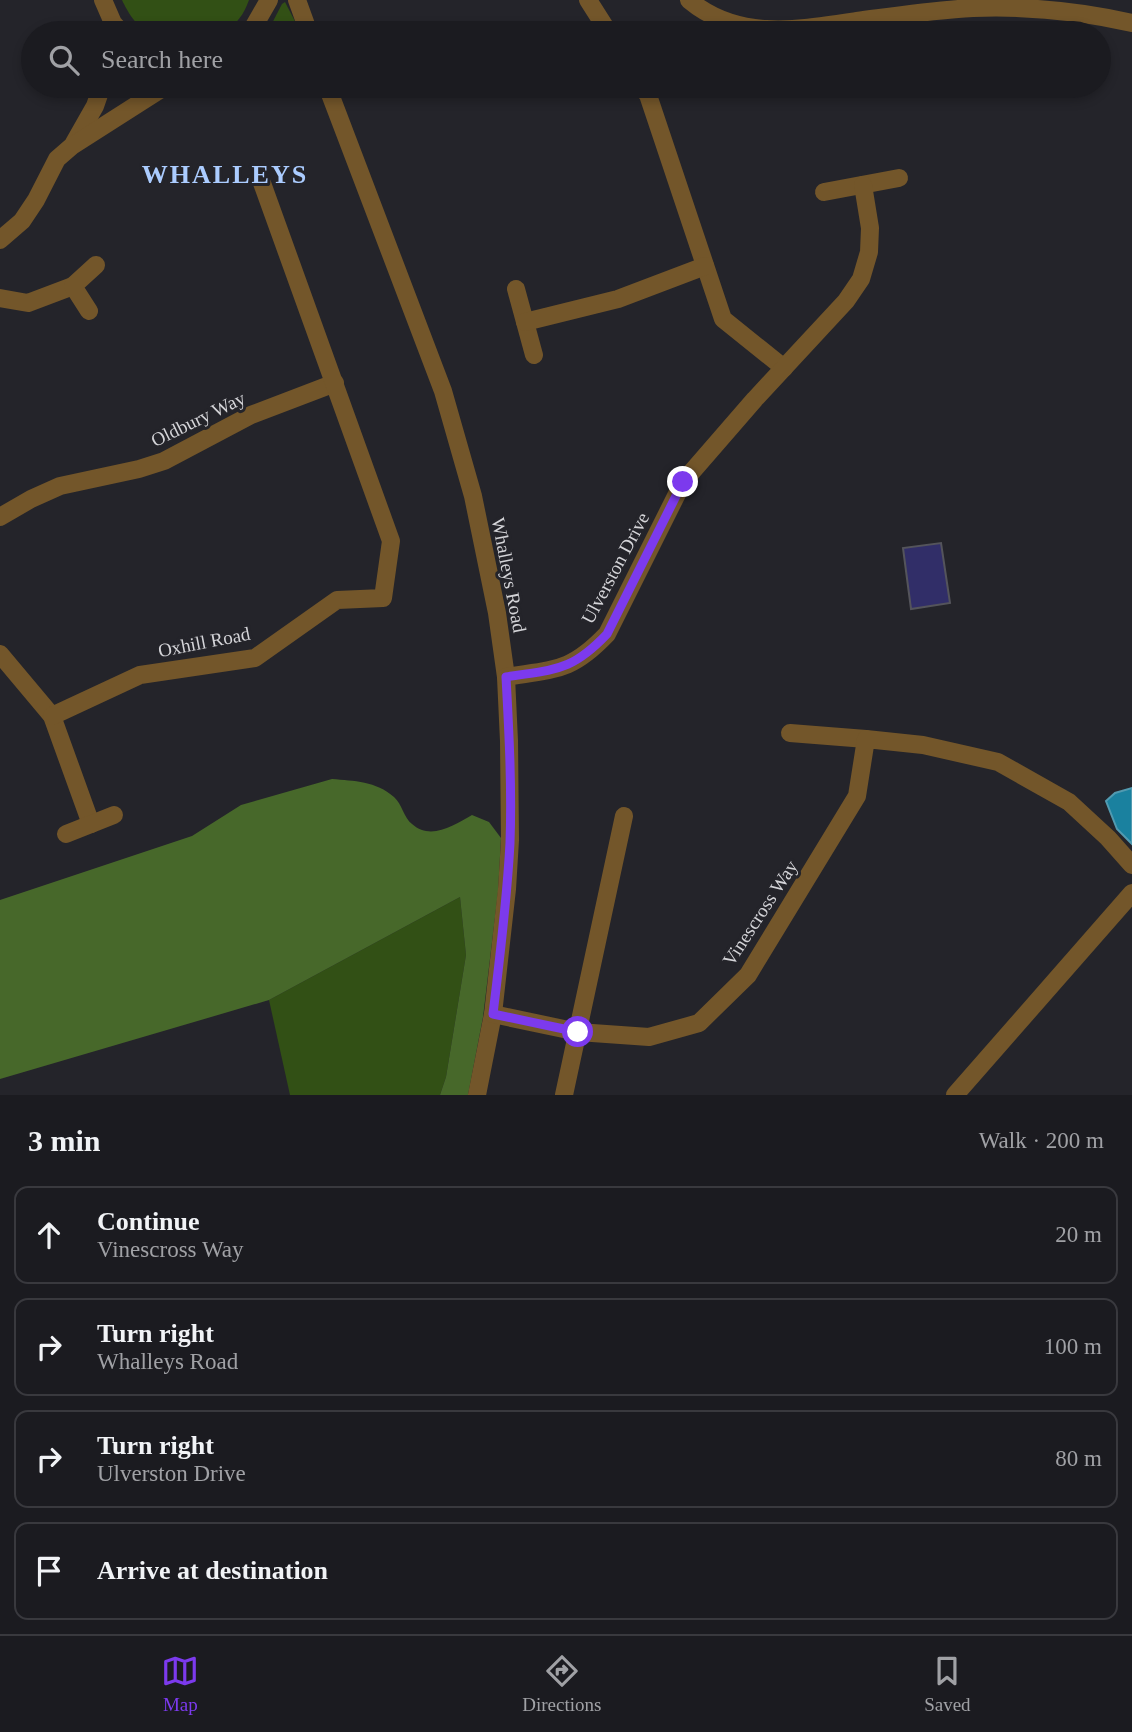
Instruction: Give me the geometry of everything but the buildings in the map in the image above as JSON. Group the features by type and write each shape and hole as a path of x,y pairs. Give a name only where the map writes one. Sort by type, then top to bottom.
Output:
{"street":[{"path":"103,0 112,21"},
{"path":"257,21 269,0"},
{"path":"297,0 305,21"},
{"path":"589,0 602,21"},
{"path":"689,0 723,21"},
{"path":"848,21 940,5 1073,6 1132,23"},
{"path":"72,146 98,98"},
{"path":"0,240 22,220 36,200 57,159 72,146 147,98"},
{"name":"Whalleys Road","path":"332,98 443,391 456,432 488,562 506,677 510,840 507,889 493,1014 477,1095"},
{"path":"649,98 723,319 784,368"},
{"path":"824,192 899,178"},
{"path":"262,183 335,383"},
{"name":"Ulverston Drive","path":"506,677 566,667 588,654 607,634 683,482 846,301 861,279 869,252 870,229 863,185"},
{"path":"0,298 28,303 73,286 96,265"},
{"path":"525,322 618,299 705,266"},
{"path":"73,286 89,311"},
{"path":"516,289 534,355"},
{"name":"Oldbury Way","path":"0,517 60,486 164,461 251,415 335,383"},
{"name":"Oxhill Road","path":"52,716 140,675 255,658 337,600 383,598 391,541 335,383"},
{"path":"0,654 52,716 91,824"},
{"path":"790,733 923,745 998,762 1069,802 1108,838 1132,865"},
{"name":"Vinescross Way","path":"493,1014 578,1032 649,1037 699,1023 748,975 857,796 866,739"},
{"path":"66,834 114,815"},
{"path":"564,1095 624,816"},
{"path":"955,1095 1132,893"}],"green space":[{"path":"122,0 249,0 238,21 135,21"},
{"path":"285,2 295,21 273,21"},
{"path":"332,779 365,783 387,792 397,800 409,821 419,829 442,830 472,815 489,822 501,838 498,892 483,1017 468,1095 440,1095 446,1077 466,955 460,897 269,1000 0,1079 0,900 192,836 241,805"},
{"path":"460,897 466,955 446,1077 440,1095 290,1095 269,1000"}],"water":[{"path":"1132,788 1132,844 1117,829 1106,801 1115,793"}],"district":[{"name":"WHALLEYS","path":"225,174"}],"route":[{"path":"578,1032 493,1014 510,840 506,677 566,667 588,654 607,634 683,482"}]}
